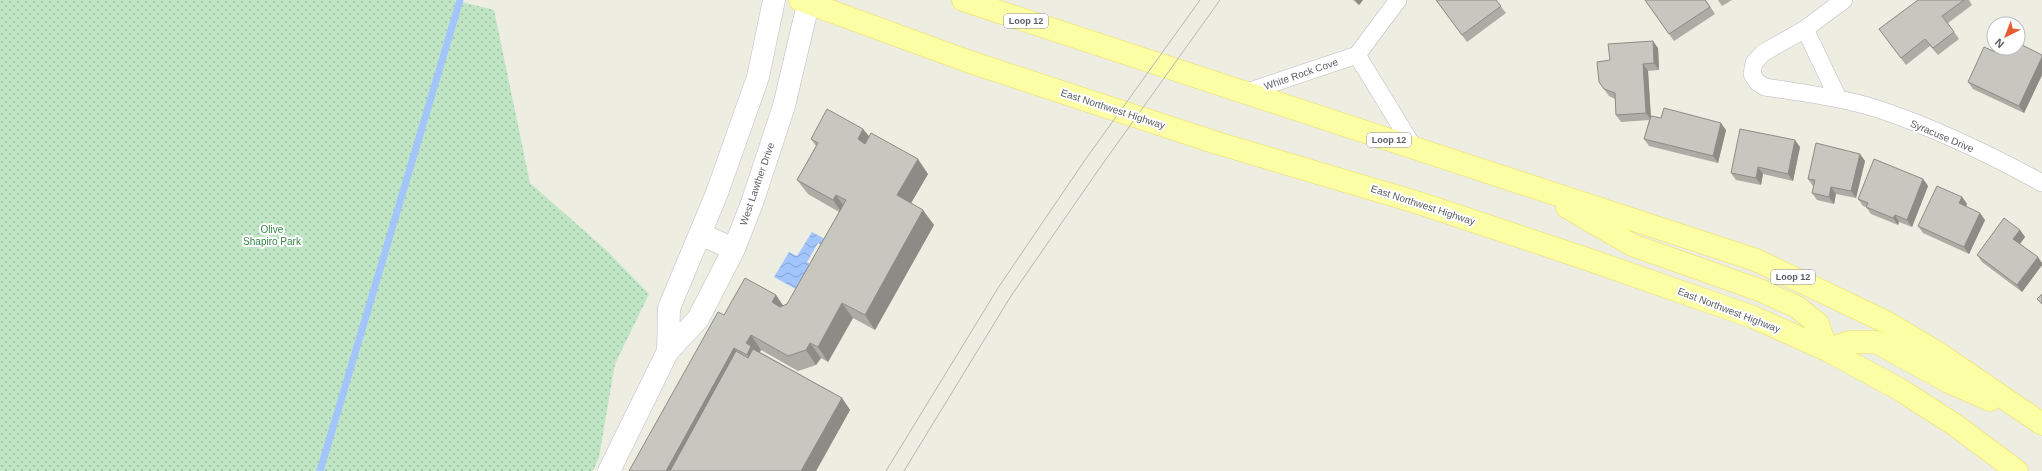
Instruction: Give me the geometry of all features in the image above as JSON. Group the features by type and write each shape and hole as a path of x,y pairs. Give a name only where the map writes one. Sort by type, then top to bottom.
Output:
{"main road":[{"name":"Loop 12","path":"963,0 1533,187 1653,224 1756,260 1886,322 1938,353 2036,420"},
{"name":"East Northwest Highway","path":"806,1 970,62 1217,143 1419,203 1584,258 1753,317 1827,350 1905,393 1955,425 2017,471"},
{"path":"1533,187 1632,245 1762,291 1797,307 1818,324 1827,350 1849,342 1876,342 1949,382 2036,420"}],"street":[{"name":"West Lawther Drive","path":"668,351 669,308 700,234 758,78 774,0"},
{"path":"1398,0 1357,55 1414,148"},
{"name":"Syracuse Drive","path":"1844,0 1805,29 1763,53 1754,63 1752,74 1757,82 1765,87 1838,98 1881,110 2001,161 2042,183"},
{"name":"West Lawther Drive","path":"608,471 668,351 698,319 734,249 752,203 784,106 806,1"},
{"path":"1805,29 1838,98"},
{"name":"White Rock Cove","path":"1244,93 1357,55"},
{"path":"700,234 734,249"}],"green space":[{"name":"Olive Shapiro Park","path":"0,0 454,0 494,10 530,183 605,249 649,294 615,364 599,457 593,471 0,471"}],"water":[{"path":"812,232 825,239 822,245 818,243 807,262 815,267 801,292 774,277 789,252 797,256"}],"building":[{"path":"1436,0 1496,0 1501,6 1462,35"},
{"path":"1645,0 1705,0 1710,7 1669,34"},
{"path":"1918,0 1964,0 1942,16 1954,32 1933,48 1925,39 1901,58 1879,29"},
{"path":"1653,41 1654,63 1643,64 1646,113 1616,115 1615,93 1604,89 1599,82 1597,62 1610,60 1608,44"},
{"path":"1984,47 1986,48 1986,56 2026,56 2026,47 2042,55 2019,106 1968,82"},
{"path":"1664,108 1721,123 1713,156 1644,139 1651,116 1661,118"},
{"path":"827,109 863,129 858,139 865,144 871,133 918,159 897,195 923,210 865,315 842,303 818,347 810,343 806,350 788,356 751,335 746,343 751,346 747,355 734,348 666,471 629,471 718,312 724,315 745,278 776,295 772,302 780,307 787,304 846,200 836,195 833,200 797,180 818,143 811,139"},
{"path":"1740,129 1795,140 1788,174 1758,167 1756,178 1731,173"},
{"path":"1816,143 1860,154 1851,191 1831,187 1829,197 1812,193 1815,180 1808,179"},
{"path":"1874,159 1923,179 1907,220 1895,215 1893,218 1866,207 1868,203 1858,199"},
{"path":"1937,186 1962,197 1959,203 1980,213 1964,247 1918,226"},
{"path":"2004,218 2020,230 2013,239 2038,257 2017,285 1977,255"},
{"path":"2042,294 2042,304 2037,299"},
{"path":"753,349 842,398 801,471 670,471 736,351 748,358"}],"waterway":[{"path":"320,471 460,0"}],"tram line":[{"path":"886,471 998,288 1085,160 1200,0"},
{"path":"904,471 1011,296 1099,169 1220,0"}]}
